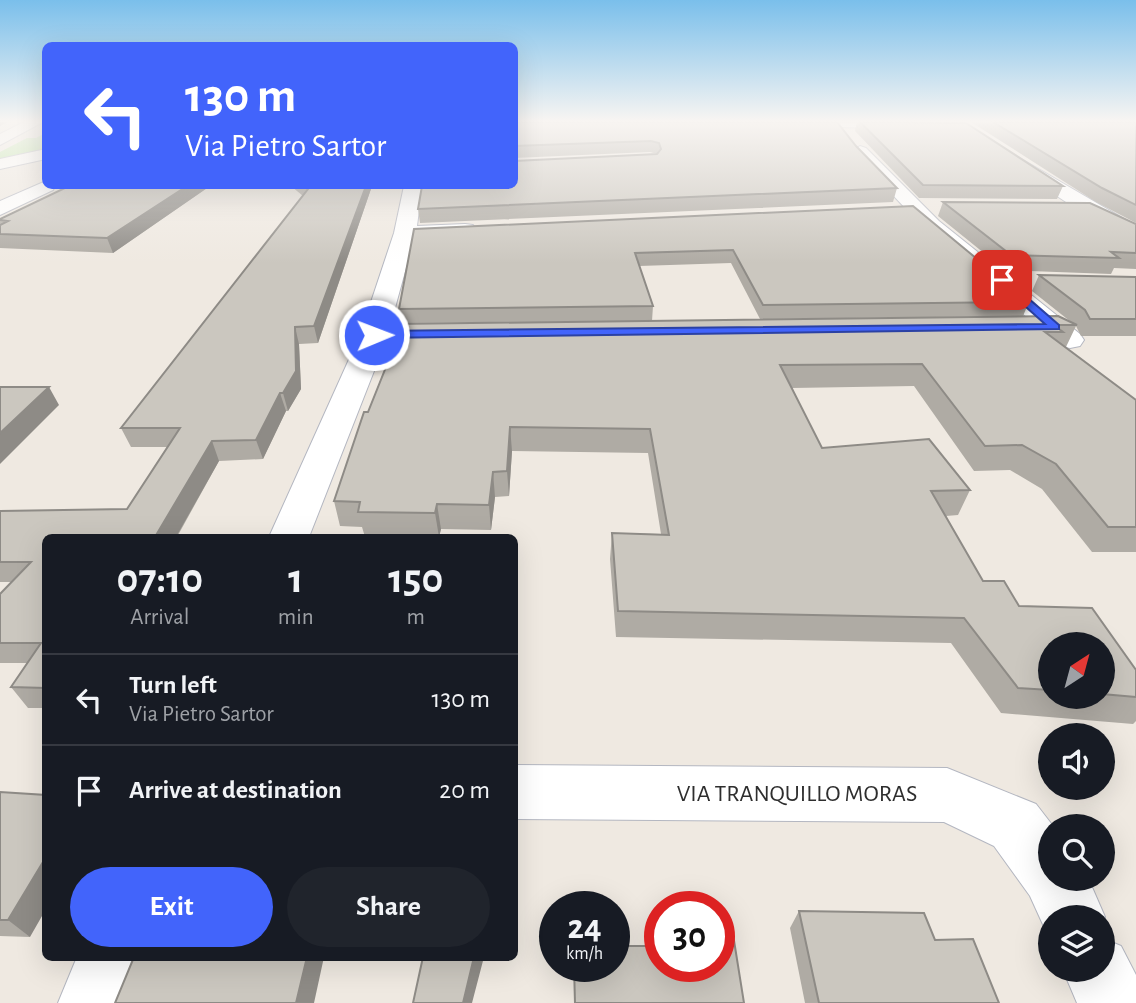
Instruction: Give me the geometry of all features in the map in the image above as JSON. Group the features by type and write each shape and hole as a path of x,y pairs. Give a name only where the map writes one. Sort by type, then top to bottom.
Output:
{"street":[{"path":"877,169 932,225 1002,280 1062,333 1013,328"},
{"path":"1029,169 1088,208 1136,235"},
{"path":"0,209 42,188"},
{"path":"290,534 374,335 404,233 412,189"},
{"path":"888,210 940,207"},
{"path":"1048,208 1088,208"},
{"path":"404,233 487,229"},
{"path":"1002,280 1042,281"},
{"path":"374,335 471,334"},
{"name":"VIA TRANQUILLO MORAS","path":"518,792 947,795 1015,825 1038,857"},
{"path":"93,1003 110,961"},
{"path":"1103,982 1113,1003"}],"building":[{"path":"518,169 878,169 897,188 418,209 421,189 518,189"},
{"path":"907,169 1037,169 1063,186 923,185"},
{"path":"1070,169 1136,169 1136,205"},
{"path":"63,189 182,189 107,238 0,234 0,225 8,221 0,219"},
{"path":"308,189 365,189 314,326 295,327 296,371 283,393 280,393 256,440 212,441 157,534 42,534 42,688 11,687 41,643 0,643 0,594 31,562 0,562 0,511 127,509 180,428 121,428"},
{"path":"943,202 1090,203 1136,224 1136,253 1111,252 1119,258 1011,255"},
{"path":"913,206 1029,302 763,305 733,250 635,253 653,306 399,309 414,229"},
{"path":"1039,275 1136,277 1136,319 1090,319 1085,310"},
{"path":"1058,316 1077,325 1054,325 1063,332 1045,332 1136,400 1136,527 1108,527 1056,464 1022,445 985,446 922,364 780,365 822,448 929,439 970,490 931,491 983,581 1004,581 1019,606 1092,608 1109,632 1038,632 1038,689 1018,688 964,618 618,611 612,533 669,535 650,429 510,427 507,471 493,472 489,505 437,504 435,513 358,512 360,502 334,501 364,412 368,412 398,337 391,337 394,324"},
{"path":"0,387 49,387 0,433"},
{"path":"1115,640 1136,670 1136,697 1115,695"},
{"path":"0,792 42,795 42,864 8,920 0,920"},
{"path":"799,911 924,913 935,940 973,939 999,1003 819,1003"},
{"path":"630,946 644,946 644,982 735,982 735,947 744,1003 575,1003 574,982 630,982"},
{"path":"132,961 306,961 296,1003 115,1003"},
{"path":"422,961 473,961 463,1003 413,1003"}],"route":[{"path":"374,335 1055,327 1002,280"}]}
